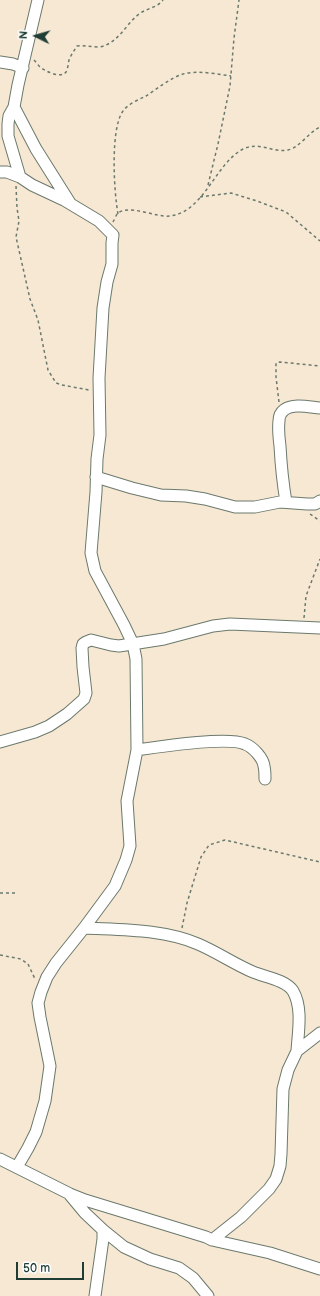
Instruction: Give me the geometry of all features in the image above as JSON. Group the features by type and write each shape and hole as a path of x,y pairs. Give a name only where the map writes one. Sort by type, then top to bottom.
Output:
{"street":[{"path":"18,177 8,130 9,116 14,107 38,0"},
{"path":"0,62 13,64 23,68"},
{"path":"14,107 36,148 70,203"},
{"path":"0,172 7,172 70,203 100,221 113,235 112,264 104,308 99,378 100,435 90,553 95,571 133,644 136,659 137,750 127,801 130,846 115,886 56,963 47,977 41,992 38,1003 50,1066 40,1123 17,1167"},
{"path":"286,502 282,479 279,421 280,413 290,407 298,406 320,408"},
{"path":"96,477 132,488 161,494 205,499 235,507 255,507 280,502 315,504 320,501"},
{"path":"0,742 35,732 49,726 67,714 84,699 86,693 82,648 83,644 91,640 119,646 164,639 213,626 230,624 320,628"},
{"path":"137,750 212,742 230,741 244,744 255,751 264,765 265,779"},
{"path":"84,928 128,930 180,938 197,944 252,972 288,985 297,1000 297,1051 288,1070 283,1089 281,1154 280,1166 276,1179 269,1189 241,1217 212,1240"},
{"path":"297,1051 320,1033"},
{"path":"0,1159 70,1194 212,1240 270,1253 320,1269"},
{"path":"70,1194 85,1214 102,1230 124,1247 189,1274 208,1296"},
{"path":"95,1296 103,1239 102,1230"}],"path":[{"path":"27,48 41,68 49,72 62,75 67,71 69,61 77,46 99,47 112,42 133,19 141,13 157,6 163,0"},
{"path":"208,188 231,76 239,0"},
{"path":"118,214 114,197 115,142 118,122 123,111 130,104 182,74 192,72 231,76"},
{"path":"110,232 118,214 125,210 134,210 165,216 177,215 190,207 208,188 221,170 243,150 256,146 277,150 289,150 296,146 308,134 320,127"},
{"path":"18,177 16,194 19,221 16,237 30,299 38,320 48,370 56,383 99,392"},
{"path":"200,197 231,193 257,201 286,212 320,241"},
{"path":"280,413 276,363 280,362 320,366"},
{"path":"304,628 306,596 320,559"},
{"path":"180,938 187,903 201,857 209,845 225,840 320,862"},
{"path":"0,893 17,893"},
{"path":"0,955 21,959 28,964 41,992"}]}
